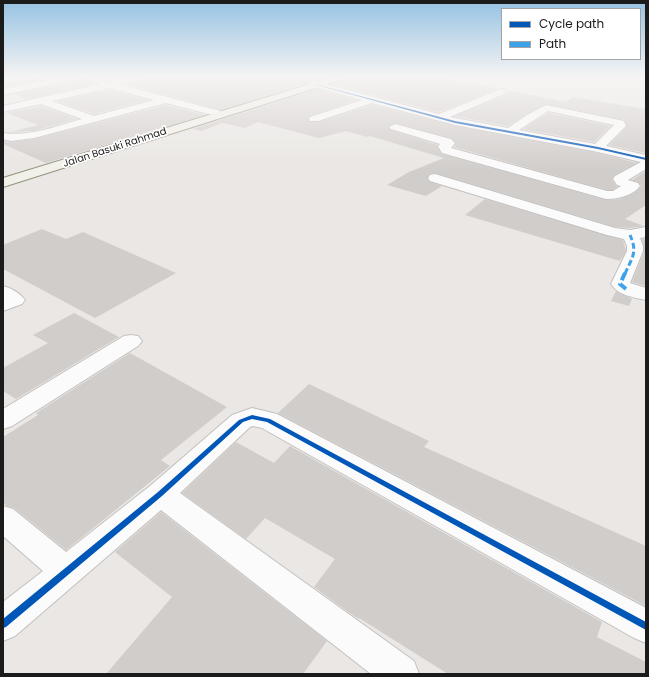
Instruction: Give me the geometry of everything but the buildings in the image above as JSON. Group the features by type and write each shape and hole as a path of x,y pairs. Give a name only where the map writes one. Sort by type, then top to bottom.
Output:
{"main road":[{"name":"Jalan Basuki Rahmad","path":"3,183 237,109"}],"street":[{"path":"64,109 93,119"},
{"path":"3,136 11,138 24,137 131,109"},
{"path":"201,109 220,114"},
{"path":"314,119 345,109"},
{"path":"406,109 438,118 644,158"},
{"path":"438,118 460,109"},
{"path":"511,131 545,109"},
{"path":"549,109 620,123 620,126 598,148"},
{"path":"395,127 447,142 449,143 444,146 446,150 606,195 615,195 640,187"},
{"path":"640,187 622,182 620,179 644,158"},
{"path":"436,178 613,232 638,233 635,251 620,284 626,289 646,294"},
{"path":"3,292 15,300 3,306"},
{"path":"3,420 131,341"},
{"path":"3,624 160,494 241,422 252,417 268,420 646,626"},
{"path":"160,494 401,674"},
{"path":"3,518 67,572"}],"marked path":[{"path":"626,289 620,284 635,251 635,246 630,235"}],"cycle path":[{"path":"405,109 455,122 598,148 646,159"},
{"path":"3,624 160,494 241,421 252,417 268,420 646,626"}]}
